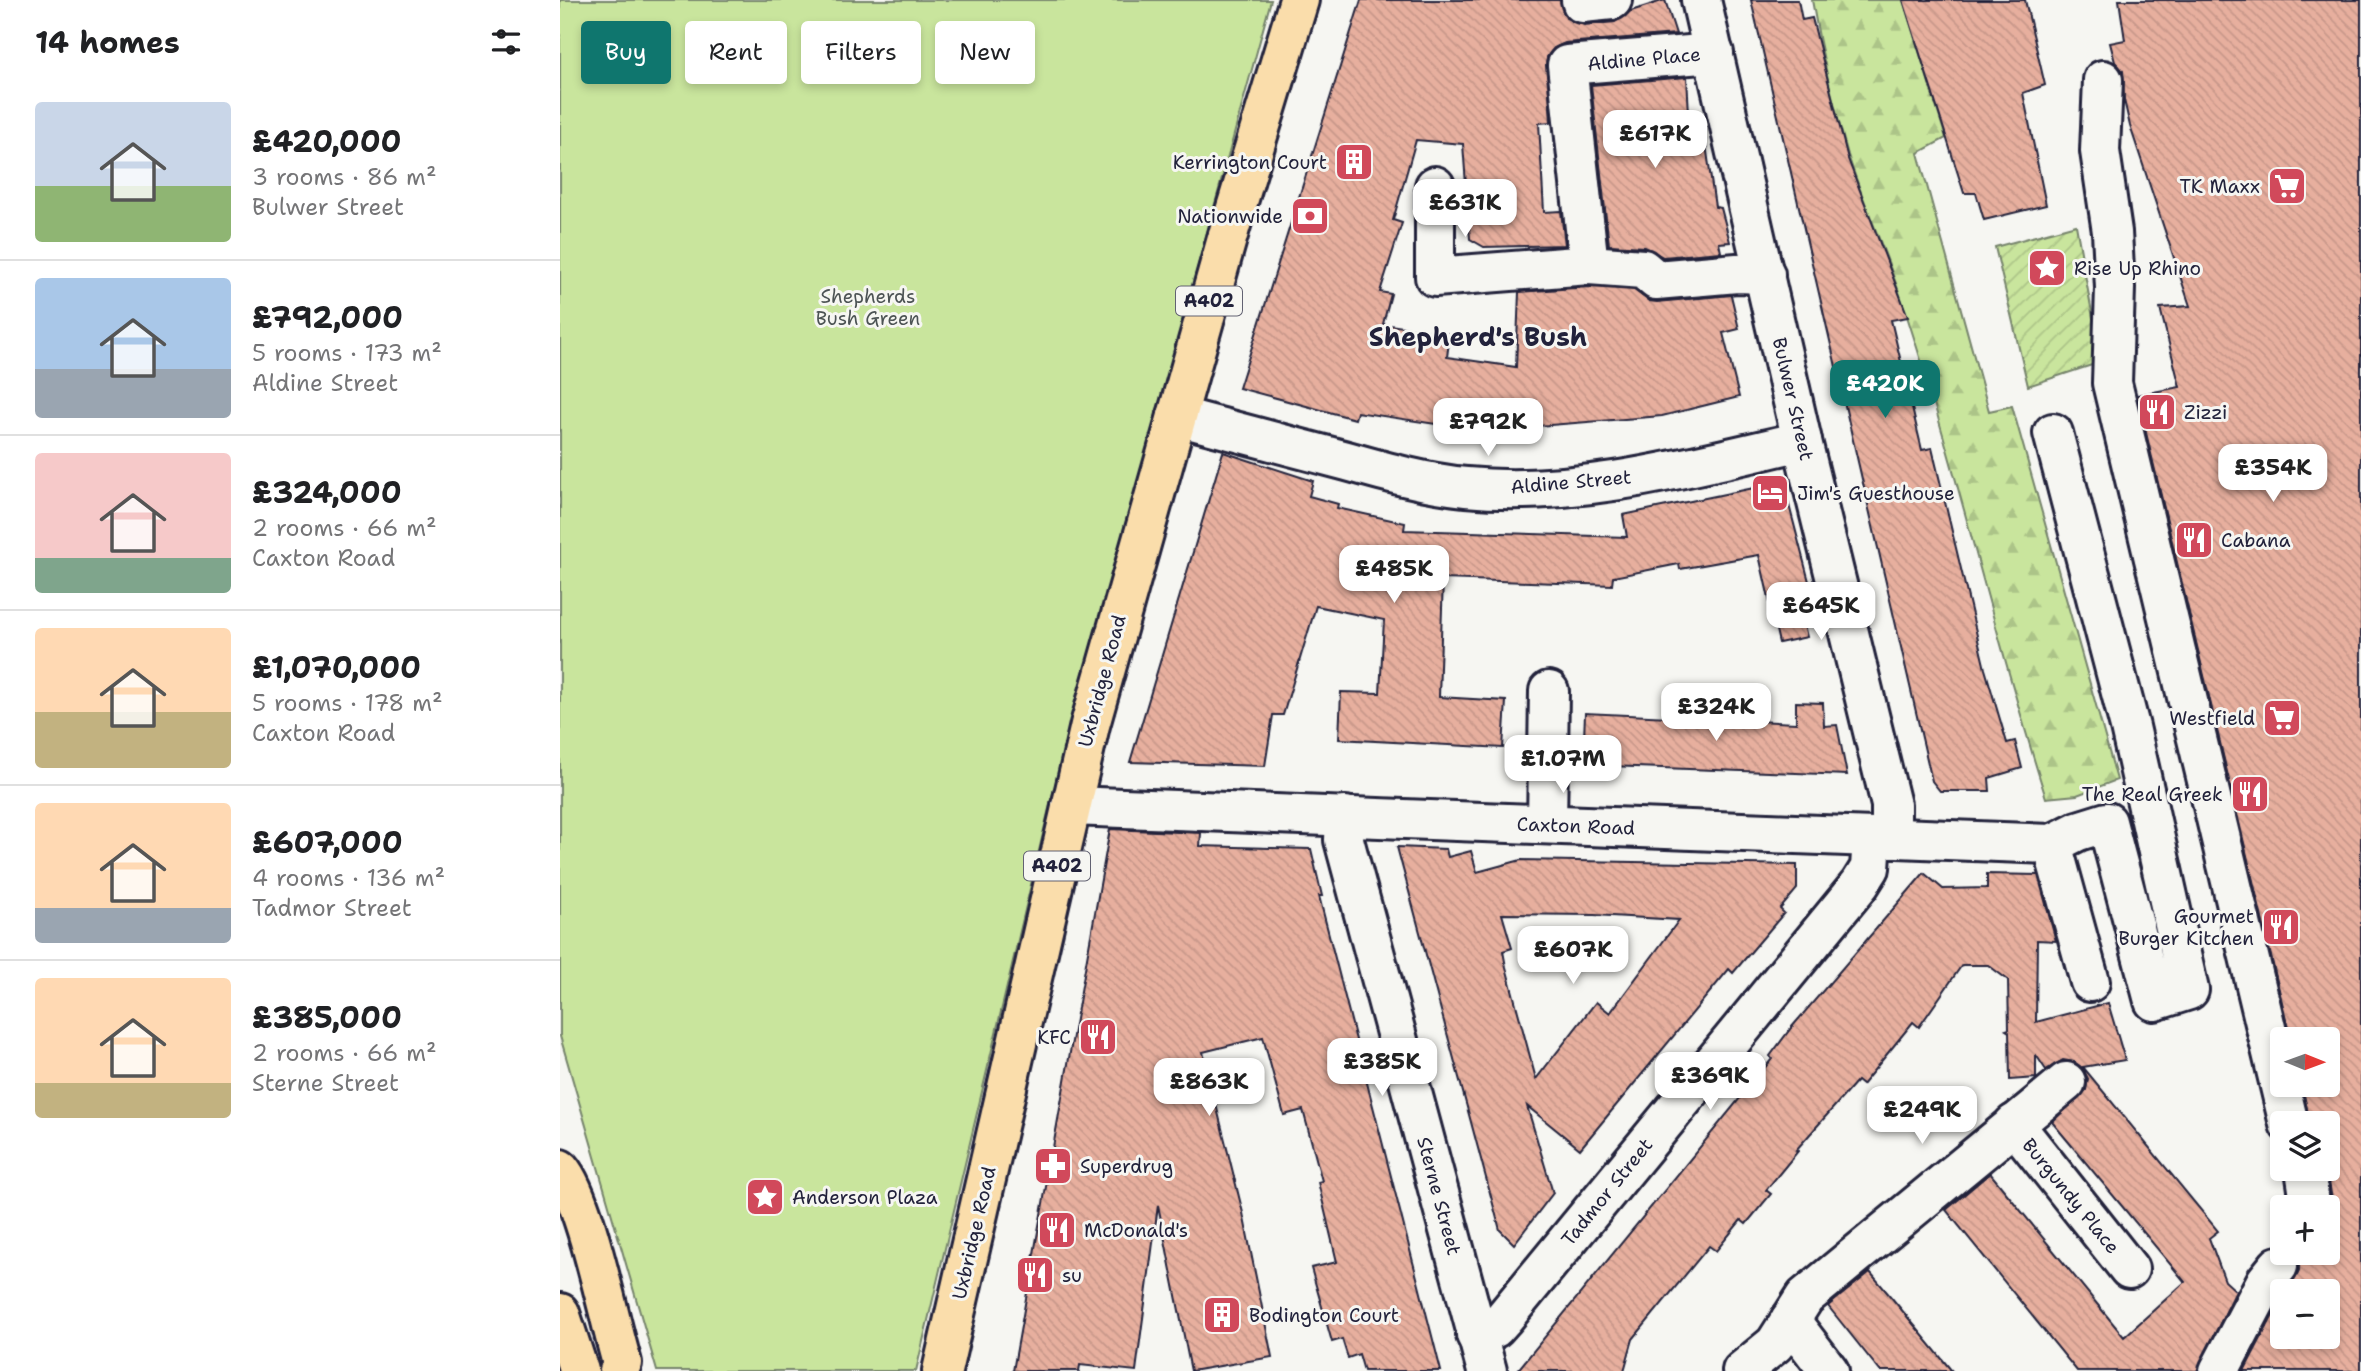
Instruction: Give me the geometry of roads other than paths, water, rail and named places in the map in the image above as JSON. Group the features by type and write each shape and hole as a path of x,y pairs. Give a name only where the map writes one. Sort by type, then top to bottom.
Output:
{"main road":[{"name":"Uxbridge Road","path":"942,1371 1071,806 1119,615 1299,0"},
{"path":"560,1169 570,1180 588,1240 622,1363 619,1371"},
{"path":"560,1313 579,1371"}],"street":[{"path":"1581,0 1582,3 1612,0"},
{"name":"Bulwer Street","path":"1701,0 1802,440 1891,805 1882,837"},
{"name":"Aldine Place","path":"1589,265 1567,65 1714,53"},
{"path":"2088,85 2112,232 2115,288 2112,383 2286,1111"},
{"path":"1435,186 1435,277 1589,265 1643,269 1656,280 1733,273 1765,274"},
{"name":"Aldine Street","path":"1177,416 1422,481 1467,487 1523,489 1642,476 1802,440"},
{"name":"Caxton Road","path":"1071,806 1882,837 2065,838 2107,822 2154,1001 2189,990 2130,727 2053,433"},
{"path":"1546,824 1549,691"},
{"name":"Sterne Street","path":"1345,816 1344,840 1487,1371"},
{"name":"Tadmor Street","path":"1476,1335 1495,1328 1503,1319 1860,884 1870,868 1882,837"},
{"path":"2065,838 2090,982"},
{"path":"1742,1371 1775,1344 1805,1297 2066,1082"},
{"name":"Burgundy Place","path":"2014,1124 2129,1269"},
{"path":"2219,1371 2266,1281 2278,1266"},
{"path":"1790,1320 1829,1371"}],"place":[{"name":"Kerrington Court","path":"1354,162"},
{"name":"TK Maxx","path":"2287,186"},
{"name":"Nationwide","path":"1310,216"},
{"name":"Rise Up Rhino","path":"2047,268"},
{"name":"Zizzi","path":"2157,412"},
{"name":"Jim's Guesthouse","path":"1770,493"},
{"name":"Cabana","path":"2194,540"},
{"name":"Westfield","path":"2282,718"},
{"name":"The Real Greek","path":"2250,794"},
{"name":"Gourmet Burger Kitchen","path":"2281,927"},
{"name":"KFC","path":"1098,1037"},
{"name":"Superdrug","path":"1053,1166"},
{"name":"Anderson Plaza","path":"765,1197"},
{"name":"McDonald's","path":"1057,1230"},
{"name":"su","path":"1035,1275"},
{"name":"Bodington Court","path":"1222,1315"}],"district":[{"name":"Shepherd's Bush","path":"1478,336"}],"park label":[{"name":"Shepherds Bush Green","path":"868,307"}]}
